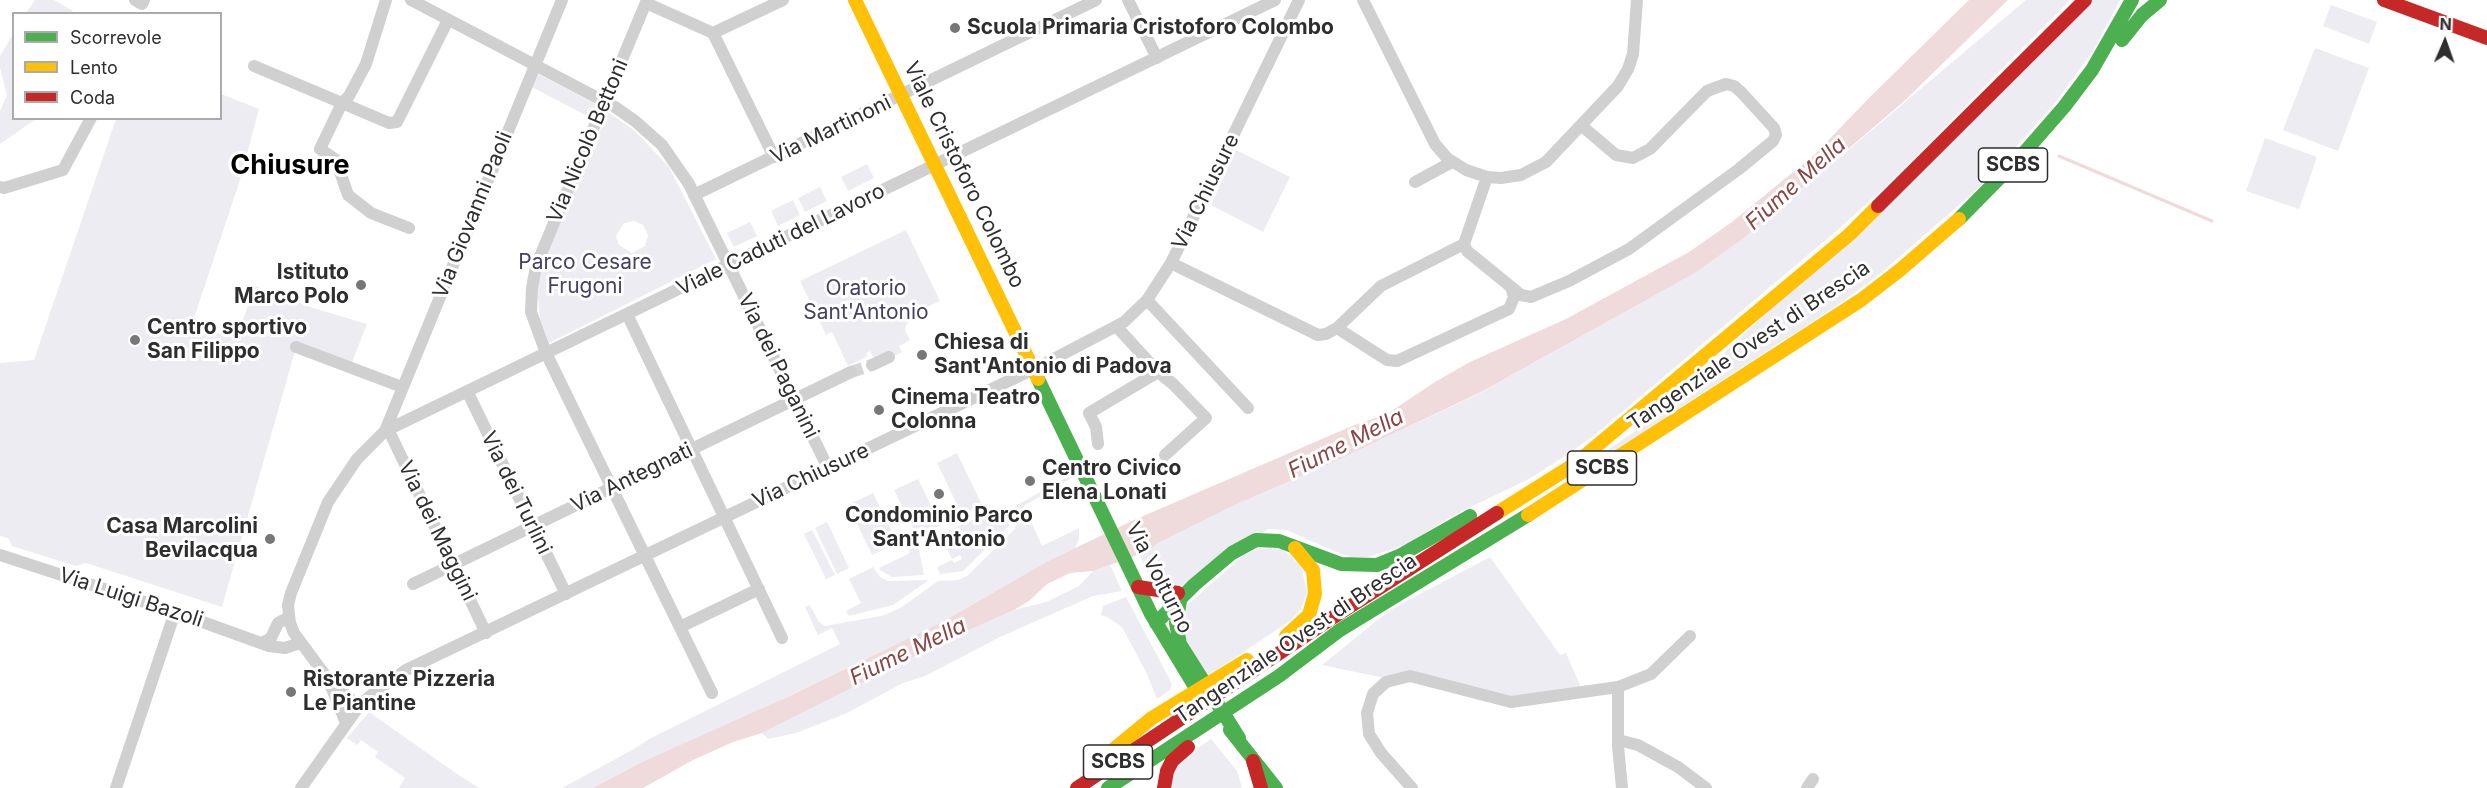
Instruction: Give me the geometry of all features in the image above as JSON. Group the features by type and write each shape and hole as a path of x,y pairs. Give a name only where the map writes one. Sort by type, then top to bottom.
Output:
{"main road":[{"name":"Viale Cristoforo Colombo","path":"855,0 1034,369"},
{"name":"Tangenziale Ovest di Brescia","path":"1077,788 1332,618 1575,464 1850,234 2085,0"},
{"name":"Tangenziale Ovest di Brescia","path":"1108,788 1279,676 1340,630 1586,479 1861,300 1900,270 1964,214 2023,154 2092,70 2132,0"},
{"path":"2092,70 2119,45 2142,15 2160,0"},
{"path":"2384,0 2487,38"},
{"name":"Via Volturno","path":"1034,369 1137,586 1154,618 1185,662"},
{"path":"1154,618 1232,554 1256,540 1268,539 1341,564 1377,565 1399,556 1467,517 1533,492"},
{"path":"1069,788 1152,718 1290,634 1304,622 1313,607 1316,580 1309,562 1292,546"},
{"path":"1137,586 1179,597"},
{"path":"1179,597 1177,632 1185,662 1233,726 1253,761 1276,788"},
{"path":"1164,788 1167,771 1179,753 1316,659 1340,630"},
{"path":"1253,761 1260,788"}],"street":[{"path":"386,0 366,64 349,96 342,103 320,149 336,160 348,195 371,213 409,228"},
{"name":"Via dei Paganini","path":"411,0 604,102 635,120 662,145 683,174 694,195 828,468"},
{"name":"Via Giovanni Paoli","path":"386,430 562,0"},
{"path":"713,33 783,0"},
{"name":"Via Martinoni","path":"694,195 1096,0"},
{"path":"1128,0 1157,58"},
{"name":"Viale Caduti del Lavoro","path":"289,617 291,593 328,502 357,459 386,430 1275,0"},
{"name":"Via Chiusure","path":"301,788 360,706 396,676 1117,327 1147,300 1171,263 1299,0"},
{"path":"1363,0 1428,134 1438,149 1452,162 1471,173 1487,177 1515,177 1534,170 1551,158 1618,86 1628,69 1635,47 1637,0"},
{"path":"646,1 713,33 774,157"},
{"name":"Via Nicolò Bettoni","path":"646,1 536,266 531,312 546,353 712,693"},
{"path":"254,66 389,123 397,122 448,20"},
{"path":"1487,177 1464,244 1467,252 1521,295 1531,297 1569,281 1629,249 1739,169 1773,141 1776,135 1774,128 1741,92 1734,86 1726,84 1707,91 1650,149 1633,158 1616,155 1582,126"},
{"path":"0,187 4,188 63,170 90,120"},
{"path":"1415,182 1452,162"},
{"path":"1171,263 1318,335 1326,334 1337,328 1381,286 1464,244"},
{"path":"1337,328 1387,360 1397,361 1509,309 1514,297 1511,287"},
{"path":"1147,300 1248,408"},
{"path":"627,314 782,638"},
{"path":"1117,327 1158,372 1206,418 1165,455"},
{"path":"296,347 402,387"},
{"path":"872,365 889,357"},
{"name":"Via Antegnati","path":"413,584 851,372"},
{"path":"1098,444 1096,427 1089,413 1158,372"},
{"name":"Via dei Turlini","path":"467,391 566,594"},
{"name":"Via dei Maggini","path":"386,430 486,633"},
{"name":"Via Luigi Bazoli","path":"0,555 176,612 262,643 280,648 300,643"},
{"path":"680,627 759,589"},
{"path":"116,788 176,612"},
{"path":"262,643 271,638 278,623 289,617 291,628 300,643 328,679 360,706"},
{"path":"1412,788 1381,753 1370,734 1367,713 1373,694 1386,682 1410,676 1511,702 1618,687 1651,674 1690,636"},
{"path":"328,679 346,723"},
{"path":"1618,687 1618,740 1622,788"},
{"path":"1618,740 1638,745 1678,767 1706,788"}],"green space":[{"path":"35,0 54,0 73,11 72,12 27,12"},
{"path":"2026,0 2070,0 1886,186 1841,227 1596,434 1565,456 1529,479 1452,516 1408,544 1368,557 1351,557 1287,530 1268,529 1178,588 1152,582 1139,554 1158,543 1237,504 1332,463 1480,393 1695,273 1744,238"},
{"path":"2094,0 2120,0 2093,51 2055,103 1982,185 1881,273 1842,302 1586,469 1589,463 1654,418 1678,397"},
{"path":"2331,5 2377,22 2369,44 2323,26"},
{"path":"12,36 12,120 35,120 0,144 0,111 7,95 0,68 0,56"},
{"path":"2315,48 2369,68 2338,151 2283,130"},
{"path":"538,74 596,104 591,118 532,87"},
{"path":"222,94 259,109 240,180 192,324 236,339 255,286 310,307 367,324 351,365 297,344 222,607 86,563 76,566 12,546 8,538 0,536 0,363 34,360 116,120 222,120"},
{"name":"Parco Cesare Frugoni","path":"608,112 635,131 669,167 716,259 549,343 540,319 537,286 544,258","holes":["634,221 643,225 648,235 645,246 632,253 619,245 616,236 624,223"]},
{"path":"2265,138 2317,157 2299,209 2246,191"},
{"path":"1236,150 1290,177 1263,232 1211,205"},
{"path":"867,164 874,178 848,191 841,177"},
{"path":"820,187 827,201 805,212 798,198"},
{"path":"793,200 800,215 778,226 771,211"},
{"path":"750,222 757,236 734,247 727,233"},
{"name":"Oratorio Sant'Antonio","path":"906,230 940,301 914,313 918,321 910,321 906,325 905,330 910,340 899,346 902,352 894,356 892,351 874,359 870,351 866,353 868,356 848,366 832,332 826,335 800,281"},
{"path":"957,453 982,505 962,515 937,463"},
{"path":"1069,476 1070,479 1024,506 1042,546 1079,528 1079,539 1075,548 942,622 741,719 640,763 593,788 562,788 649,739 840,644 832,628 818,635 805,607 810,605 819,622 825,626 881,616 899,609 938,581 958,580 967,576 1015,529 1017,519 1012,508"},
{"path":"918,479 941,525 917,536 894,490"},
{"path":"873,493 897,543 872,555 848,505"},
{"path":"986,513 992,525 1009,517 1009,526 963,571 940,574 937,567 952,560 954,563 962,559 960,555 952,559 940,535"},
{"path":"827,522 849,568 837,574 815,528"},
{"path":"812,530 835,575 826,579 804,534"},
{"path":"918,545 924,575 892,577 880,570 879,568 910,553 909,549"},
{"path":"1260,548 1283,550 1301,566 1307,592 1301,609 1287,623 1207,676 1186,639 1185,607 1245,554"},
{"path":"1490,557 1560,655 1566,653 1580,685 1579,689 1516,698 1410,674 1389,679 1322,665 1390,610"},
{"path":"1110,565 1122,591 1093,596 1000,637 925,676 903,683 845,714 796,733 768,739 762,733 949,639 1014,610 1046,602 1079,586 1093,571"},
{"path":"873,567 880,577 888,581 929,580 893,605 849,616 846,611 861,603 849,579"},
{"path":"1126,597 1172,684 1170,690 1157,699 1147,674 1122,627 1101,615 1103,606"},
{"path":"369,712 479,788 399,788 405,778 375,757 378,752 361,740 357,745 347,738"},
{"path":"1211,739 1237,771 1242,788 1168,788 1178,761"}],"water":[{"name":"Fiume Mella","path":"1969,0 2008,0 1902,103 1744,238 1695,273 1483,391 1332,463 1237,504 1158,543 1146,552 1093,571 1070,573 1047,584 1029,601 1014,610 949,639 762,733 733,742 693,760 643,788 593,788 640,763 783,699 942,622 1048,561 1134,520 1352,426 1387,414 1470,362 1566,319 1689,252 1732,222 1814,155"}],"waterway":[{"path":"2059,156 2212,221"}],"tunnel":[{"path":"851,372 872,365"}],"traffic: fast":[{"path":"1959,219 2023,154 2064,107 2092,70 2132,0"},
{"path":"2122,40 2142,15 2160,0"},
{"path":"1038,379 1151,614 1203,700"},
{"path":"1108,788 1279,676 1340,630 1528,515"},
{"path":"1156,623 1194,585 1232,553 1256,540 1279,541 1341,564 1377,565 1399,556 1470,516"},
{"path":"1180,601 1176,623 1180,644 1239,738"},
{"path":"1230,730 1276,788"}],"traffic: slow":[{"path":"855,0 1038,379"},
{"path":"1497,513 1575,464 1850,234 1878,206"},
{"path":"1528,515 1861,300 1959,219"},
{"path":"1286,636 1309,615 1315,594 1313,570 1295,548"},
{"path":"1102,759 1152,718 1247,660"}],"traffic: jam":[{"path":"1878,206 2085,0"},
{"path":"2384,0 2487,38"},
{"path":"1077,788 1332,618 1497,513"},
{"path":"1138,587 1178,593"},
{"path":"1164,788 1167,771 1172,761 1188,747"},
{"path":"1253,761 1261,788"}],"place":[{"name":"Scuola Primaria Cristoforo Colombo","path":"955,28"},
{"name":"Istituto Marco Polo","path":"361,285"},
{"name":"Centro sportivo San Filippo","path":"135,340"},
{"name":"Chiesa di Sant'Antonio di Padova","path":"922,355"},
{"name":"Cinema Teatro Colonna","path":"879,410"},
{"name":"Centro Civico Elena Lonati","path":"1030,481"},
{"name":"Condominio Parco Sant'Antonio","path":"939,494"},
{"name":"Casa Marcolini Bevilacqua","path":"270,539"},
{"name":"Ristorante Pizzeria Le Piantine","path":"291,692"}],"district":[{"name":"Chiusure","path":"290,166"}]}
